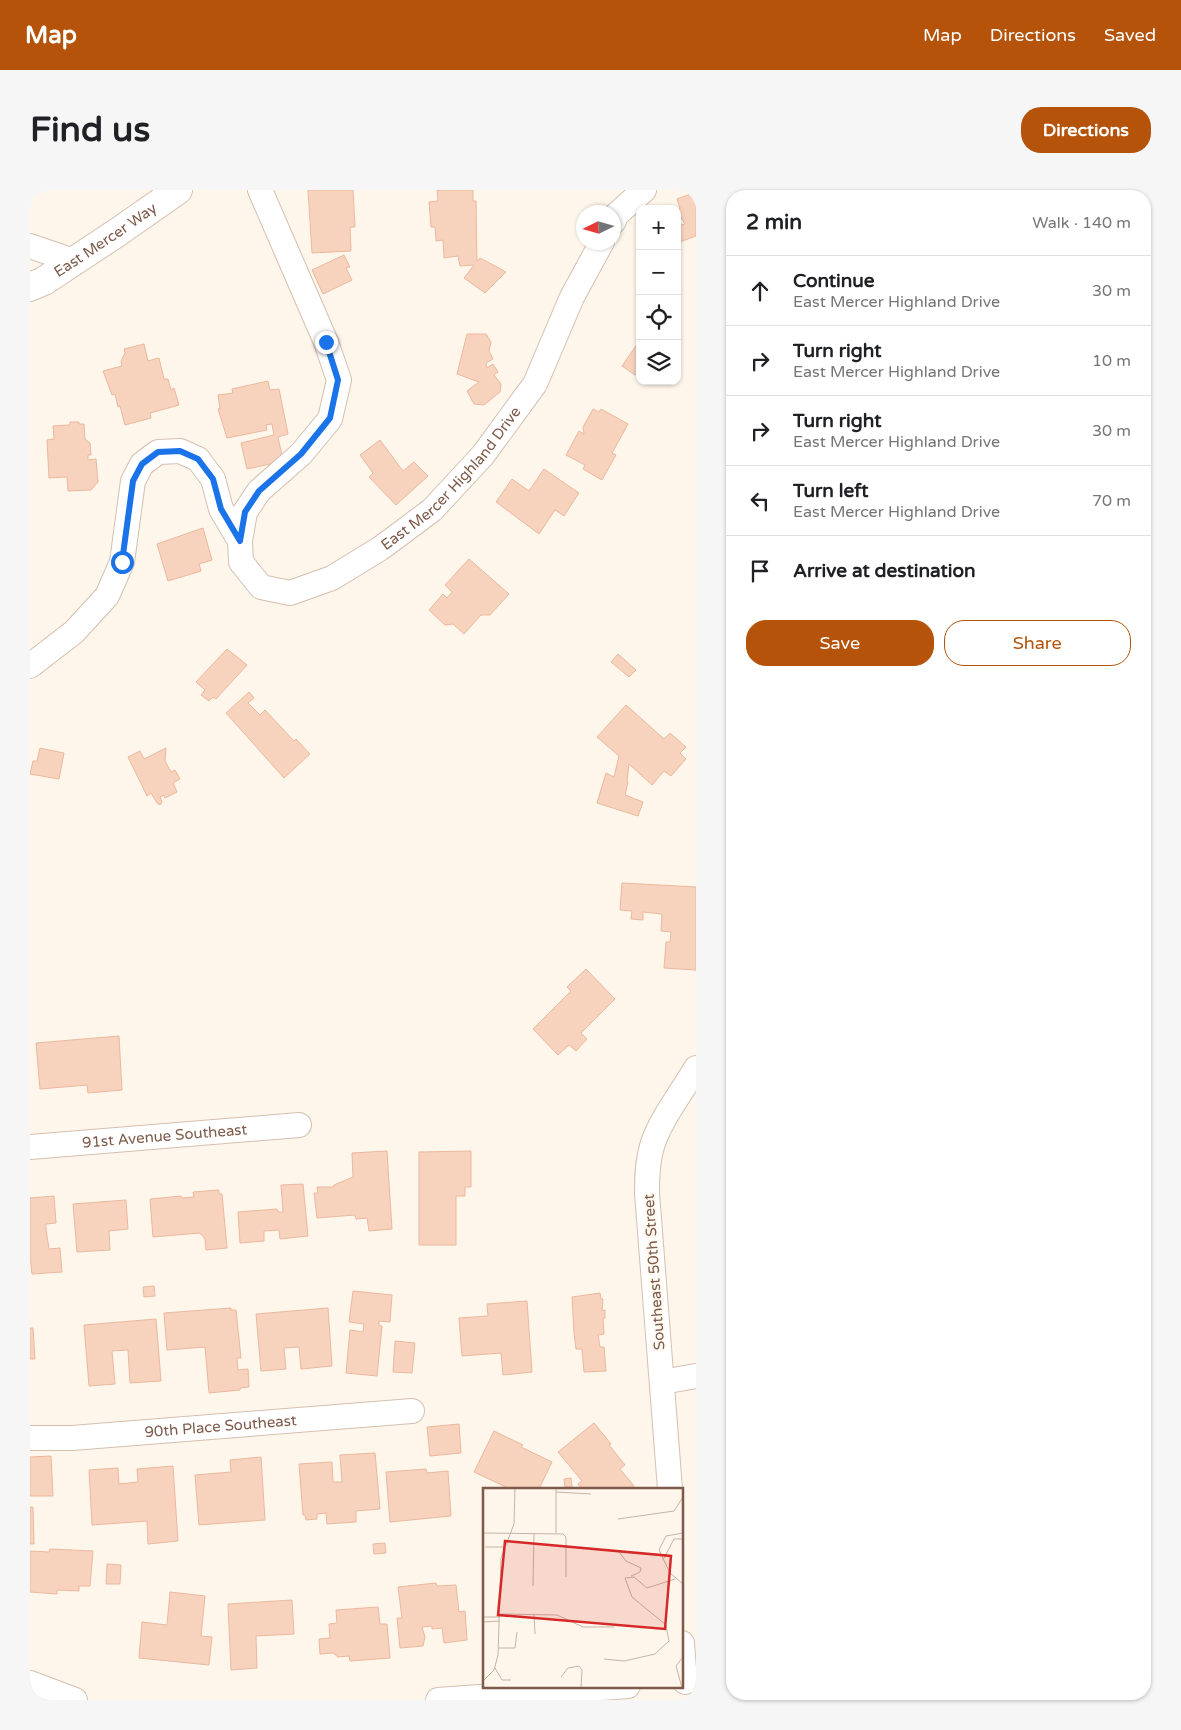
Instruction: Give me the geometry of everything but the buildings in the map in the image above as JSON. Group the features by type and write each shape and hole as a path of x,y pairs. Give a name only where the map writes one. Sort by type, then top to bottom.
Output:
{"street":[{"name":"East Mercer Way","path":"30,287 44,282 178,190"},
{"name":"East Mercer Highland Drive","path":"260,190 326,342 338,380 330,418 301,454 259,491 245,512 240,541 241,562 261,587 290,593 332,578 381,548 432,510 483,455 535,384 572,296 598,250"},
{"path":"621,211 644,190"},
{"path":"30,246 74,261"},
{"name":"East Mercer Highland Drive","path":"30,666 74,632 107,596 122,562 133,481 142,464 158,452 180,451 198,459 213,479 221,509 240,541"},
{"name":"Southeast 50th Street","path":"670,1488 647,1193 648,1168 651,1149 658,1131 696,1068"},
{"name":"91st Avenue Southeast","path":"30,1147 299,1125"},
{"path":"662,1382 696,1376"},
{"name":"90th Place Southeast","path":"30,1438 72,1438 412,1412"},
{"path":"684,1656 688,1682"},
{"path":"30,1683 75,1700"},
{"path":"438,1700 601,1688"}],"route":[{"path":"122,562 133,481 142,464 158,452 180,451 198,459 213,479 221,509 240,541 245,512 259,491 301,454 330,418 338,380 326,342"}]}
